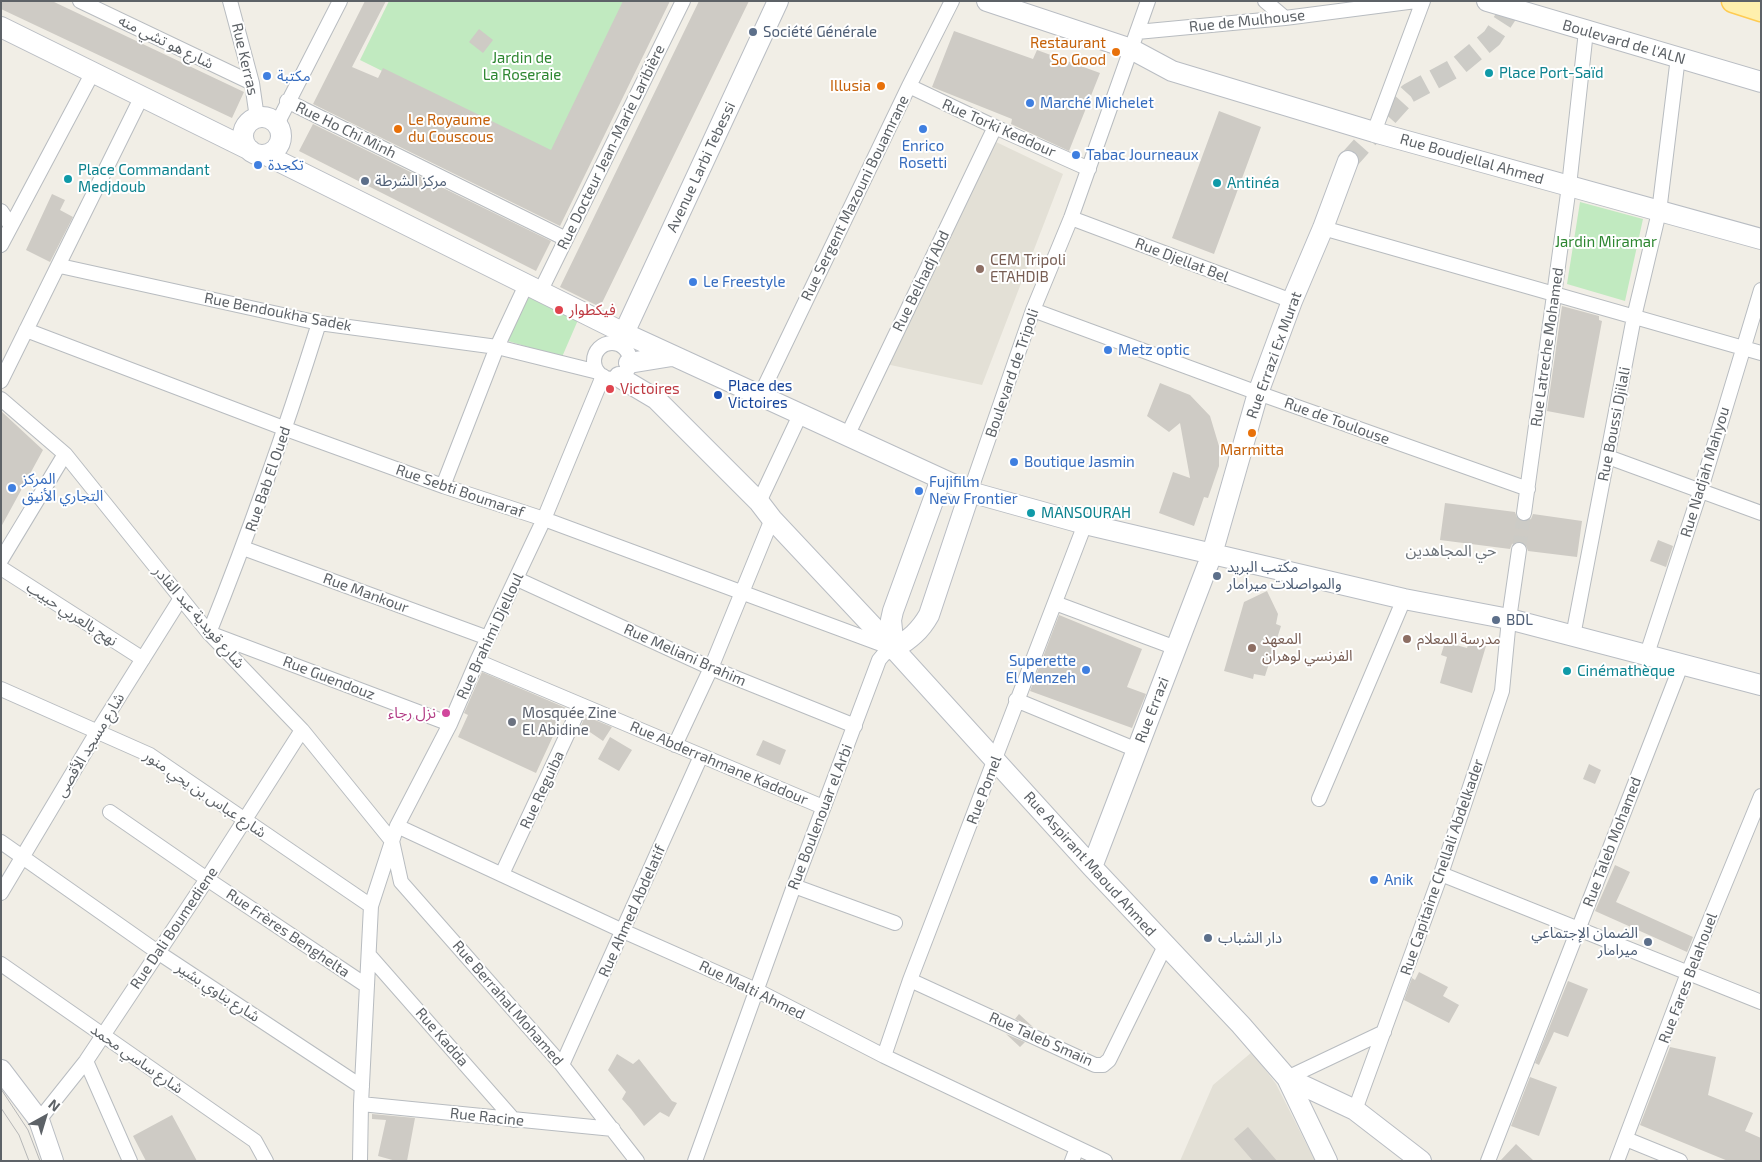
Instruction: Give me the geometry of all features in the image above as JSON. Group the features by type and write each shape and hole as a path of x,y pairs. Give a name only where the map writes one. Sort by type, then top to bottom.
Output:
{"main road":[{"path":"1733,1 1761,10"}],"street":[{"name":"شارع هو تشي منه","path":"80,1 252,83"},
{"name":"Rue Kerras","path":"230,1 252,83 257,118"},
{"path":"277,124 287,101 340,1"},
{"name":"Rue Docteur Jean-Marie Laribière","path":"443,486 497,347 566,239 683,1"},
{"name":"Avenue Larbi Tebessi","path":"616,339 778,1"},
{"name":"Rue Sergent Mazouni Bouamrane","path":"760,396 909,86 952,1"},
{"name":"Rue Boudjellal Ahmed","path":"987,1 1134,40 1172,70 1374,132 1761,239"},
{"name":"Boulevard de Tripoli","path":"894,648 912,638 929,615 1033,310 1071,218 1148,1"},
{"path":"1265,1 1285,18"},
{"name":"Rue de Mulhouse","path":"1134,40 1416,1"},
{"path":"1374,132 1423,1"},
{"name":"Boulevard de l'ALN","path":"1487,1 1761,82"},
{"path":"1,27 258,152 272,153 280,143 280,130 277,124 268,118 257,118 248,124 244,135 246,146 258,152 533,289 589,317 616,339 672,356 970,492 1085,524 1404,599 1508,619 1761,684"},
{"name":"Rue Latreche Mohamed","path":"1524,513 1569,186 1586,31"},
{"name":"Rue Boussi Djilali","path":"1573,636 1634,317 1659,212 1678,57"},
{"path":"1,245 93,72"},
{"name":"Rue Torki Keddour","path":"909,86 994,127 1089,168"},
{"path":"1,381 60,266 142,96"},
{"name":"Rue Ho Chi Minh","path":"287,101 566,239"},
{"name":"Rue Belhadj Abd","path":"847,436 994,127"},
{"name":"Rue Errazi Ex Murat","path":"1212,554 1258,393 1292,301 1323,228 1348,161"},
{"path":"1,211 11,226"},
{"name":"Rue Djellat Bel","path":"1071,218 1292,301"},
{"path":"1323,228 1761,353"},
{"name":"Rue Bendoukha Sadek","path":"60,266 319,323 497,347 612,372"},
{"name":"Rue Nadjah Mahyou","path":"1648,654 1700,492 1761,290"},
{"name":"Rue de Toulouse","path":"1033,310 1258,393 1528,489"},
{"name":"Rue Bab El Oued","path":"209,633 244,548 286,429 319,323"},
{"name":"Rue Sebti Boumaraf","path":"26,330 286,429 443,486 544,519 894,648"},
{"path":"612,372 629,358 624,348 613,343 616,339"},
{"path":"616,339 602,346 595,355 595,367 612,372 672,356"},
{"name":"Rue Aspirant Maoud Ahmed","path":"612,372 656,400 759,502 772,519 894,648 1092,867 1241,1025 1287,1078"},
{"name":"Rue Brahimi Djelloul","path":"360,1161 371,906 398,826 450,724 477,661 517,579 612,372"},
{"name":"شارع قويدية عبد القادر","path":"1,398 65,454 209,633 302,730 392,841"},
{"path":"759,502 800,415"},
{"path":"1,560 65,454"},
{"path":"1608,457 1761,513"},
{"path":"894,648 891,620 893,611 942,479"},
{"path":"675,745 711,668 772,519"},
{"name":"Rue Pomel","path":"884,1056 910,980 1085,524"},
{"name":"Rue Mankour","path":"244,548 488,638"},
{"path":"1508,619 1519,550"},
{"name":"Rue Errazi","path":"1092,867 1212,554"},
{"name":"نهج بالعربي حبيب","path":"1,568 142,659"},
{"name":"Rue Meliani Brahim","path":"517,579 711,668 855,726"},
{"name":"شارع مسجد الأقصى","path":"1,893 142,659 181,598"},
{"path":"1319,799 1404,599"},
{"path":"1055,603 1176,648"},
{"name":"Rue Capitaine Chellali Abdelkader","path":"1355,1110 1441,874 1502,691 1508,619"},
{"name":"Rue Guendouz","path":"209,633 450,724"},
{"name":"Rue Boulenouar el Arbi","path":"696,1161 823,807 880,660 884,654 894,648"},
{"name":"Rue Abderrahmane Kaddour","path":"477,661 823,807"},
{"name":"Rue Taleb Mohamed","path":"1488,1161 1682,663"},
{"name":"شارع عباس بن يحي منور","path":"1,690 150,755 371,906"},
{"path":"1016,700 1137,750"},
{"name":"Rue Reguiba","path":"502,874 581,705"},
{"name":"Rue Dali Boumediene","path":"39,1120 86,1061 159,953 302,730"},
{"name":"Rue Ahmed Abdelatif","path":"562,1065 702,756"},
{"name":"Rue Fares Belahouel","path":"1617,1161 1688,973 1757,816 1761,796"},
{"name":"Rue Frères Benghelta","path":"110,812 367,986"},
{"name":"Rue Malti Ahmed","path":"398,826 623,931 756,990 1075,1154 1104,1161"},
{"name":"Rue Berrahal Mohamed","path":"392,841 401,882 562,1065 637,1161"},
{"name":"شارع بناوي بشير","path":"1,842 159,953 362,1087"},
{"path":"1441,874 1761,1002"},
{"path":"794,886 895,923"},
{"name":"Rue Taleb Smain","path":"910,980 1096,1065 1103,1065 1109,1060 1165,946"},
{"name":"Rue Kadda","path":"369,955 514,1120"},
{"name":"شارع ساسي محمد","path":"1,964 257,1143 266,1161"},
{"path":"1287,1078 1384,1032"},
{"path":"86,1061 130,1161"},
{"path":"1,1070 39,1120 52,1161"},
{"path":"1287,1078 1355,1110 1421,1161"},
{"path":"1287,1078 1327,1161"},
{"name":"Rue Racine","path":"361,1104 613,1129"},
{"path":"1626,1139 1680,1161"},
{"path":"254,1161 257,1143"}],"shaded area":[{"name":"CEM Tripoli ETAHDIB","path":"994,141 1063,174 982,385 886,364"},
{"path":"1252,1052 1276,1084 1315,1161 1180,1161 1213,1085"}],"green space":[{"name":"Jardin de La Roseraie","path":"389,1 627,1 552,155 360,60"},
{"name":"Jardin Miramar","path":"1580,202 1643,219 1625,301 1567,284"},
{"path":"527,295 578,320 562,357 508,341"}],"building":[{"path":"1,1 52,1 244,92 232,118 1,9"},
{"path":"365,1 386,1 352,67 378,78 383,68 551,150 623,1 670,1 560,226 313,104"},
{"path":"699,1 749,1 600,307 560,287"},
{"path":"479,29 493,40 483,53 469,42"},
{"name":"Marché Michelet","path":"954,31 1033,59 1037,50 1100,73 1069,151 1011,124 1012,119 932,87"},
{"name":"Antinéa","path":"1219,111 1261,127 1214,254 1172,238"},
{"path":"313,124 551,241 536,271 299,151"},
{"path":"52,194 65,200 60,210 73,217 50,262 26,250"},
{"path":"1562,306 1599,316 1599,320 1602,321 1584,418 1547,411"},
{"path":"1160,383 1190,395 1210,416 1219,446 1219,466 1208,498 1204,497 1194,526 1159,513 1173,472 1190,478 1180,423 1169,432 1147,416"},
{"name":"المركز التجاري الأنيق","path":"1,411 43,450 1,527"},
{"path":"1445,503 1515,512 1518,520 1523,522 1531,519 1533,514 1582,521 1577,557 1528,551 1525,543 1520,541 1512,544 1510,549 1440,540"},
{"path":"1658,540 1673,546 1666,567 1650,561"},
{"name":"المعهد الفرنسي لوهران","path":"1267,591 1278,614 1276,624 1281,626 1265,676 1254,674 1253,679 1224,671 1244,602"},
{"name":"Superette El Menzeh","path":"1059,615 1142,649 1127,687 1146,694 1132,728 1030,691"},
{"path":"1445,642 1467,648 1469,642 1486,646 1472,693 1440,683 1447,657 1441,655"},
{"name":"Mosquée Zine El Abidine","path":"482,672 566,708 536,773 458,737 468,715 464,713"},
{"path":"585,716 612,727 603,741 581,726"},
{"path":"610,737 632,750 619,771 598,759"},
{"path":"763,740 786,750 780,765 756,755"},
{"path":"1589,764 1601,770 1595,784 1583,779"},
{"path":"1615,865 1630,872 1616,902 1693,937 1687,952 1595,911"},
{"path":"1419,972 1448,987 1443,996 1459,1005 1449,1023 1404,1000 1412,978 1415,980"},
{"path":"1568,981 1588,989 1568,1037 1554,1032 1539,1065 1535,1063"},
{"path":"1019,1014 1033,1027 1015,1019"},
{"path":"1006,1034 1025,1042 1020,1047"},
{"path":"1670,1047 1716,1057 1708,1095 1753,1113 1745,1131 1761,1138 1761,1161 1728,1161 1640,1125"},
{"path":"617,1054 633,1064 639,1059 672,1101 677,1103 669,1117 660,1112 644,1126 622,1099 626,1092 608,1070"},
{"path":"1530,1077 1557,1087 1539,1136 1511,1126"},
{"path":"372,1114 415,1118 407,1161 396,1161 378,1156 386,1120 372,1119"},
{"path":"172,1115 197,1161 146,1161 133,1136"},
{"path":"1248,1127 1277,1161 1253,1161 1234,1139"},
{"path":"1516,1144 1534,1161 1500,1161"}],"tunnel":[{"path":"1348,161 1409,93 1457,67 1492,38 1516,1"},
{"path":"1519,550 1524,513"}],"tram line":[{"path":"1,1089 28,1130 40,1161"},
{"path":"1,1108 19,1135 29,1161"}],"place":[{"name":"Société Générale","path":"753,32"},
{"name":"Restaurant So Good","path":"1116,52"},
{"name":"Place Port-Saïd","path":"1489,73"},
{"name":"مكتبة","path":"267,76"},
{"name":"Illusia","path":"881,86"},
{"name":"Marché Michelet","path":"1030,103"},
{"name":"Le Royaume du Couscous","path":"398,129"},
{"name":"Enrico Rosetti","path":"923,129"},
{"name":"Tabac Journeaux","path":"1076,155"},
{"name":"تكجدة","path":"258,165"},
{"name":"Place Commandant Medjdoub","path":"68,179"},
{"name":"مركز الشرطة","path":"365,181"},
{"name":"Antinéa","path":"1217,183"},
{"name":"CEM Tripoli ETAHDIB","path":"980,269"},
{"name":"Le Freestyle","path":"693,282"},
{"name":"فيكطوار","path":"559,310"},
{"name":"Metz optic","path":"1108,350"},
{"name":"Victoires","path":"610,389"},
{"name":"Place des Victoires","path":"718,395"},
{"name":"Marmitta","path":"1252,433"},
{"name":"Boutique Jasmin","path":"1014,462"},
{"name":"المركز التجاري الأنيق","path":"12,488"},
{"name":"Fujifilm New Frontier","path":"919,491"},
{"name":"MANSOURAH","path":"1031,513"},
{"name":"مكتب البريد والمواصلات ميرامار","path":"1217,576"},
{"name":"BDL","path":"1496,620"},
{"name":"مدرسة المعلام","path":"1407,639"},
{"name":"المعهد الفرنسي لوهران","path":"1252,648"},
{"name":"Superette El Menzeh","path":"1086,670"},
{"name":"Cinémathèque","path":"1567,671"},
{"name":"نزل رجاء","path":"446,713"},
{"name":"Mosquée Zine El Abidine","path":"512,722"},
{"name":"Anik","path":"1374,880"},
{"name":"دار الشباب","path":"1208,938"},
{"name":"الضمان الإجتماعي ميرامار","path":"1648,942"}],"district":[{"name":"حي المجاهدين","path":"1451,551"}]}
